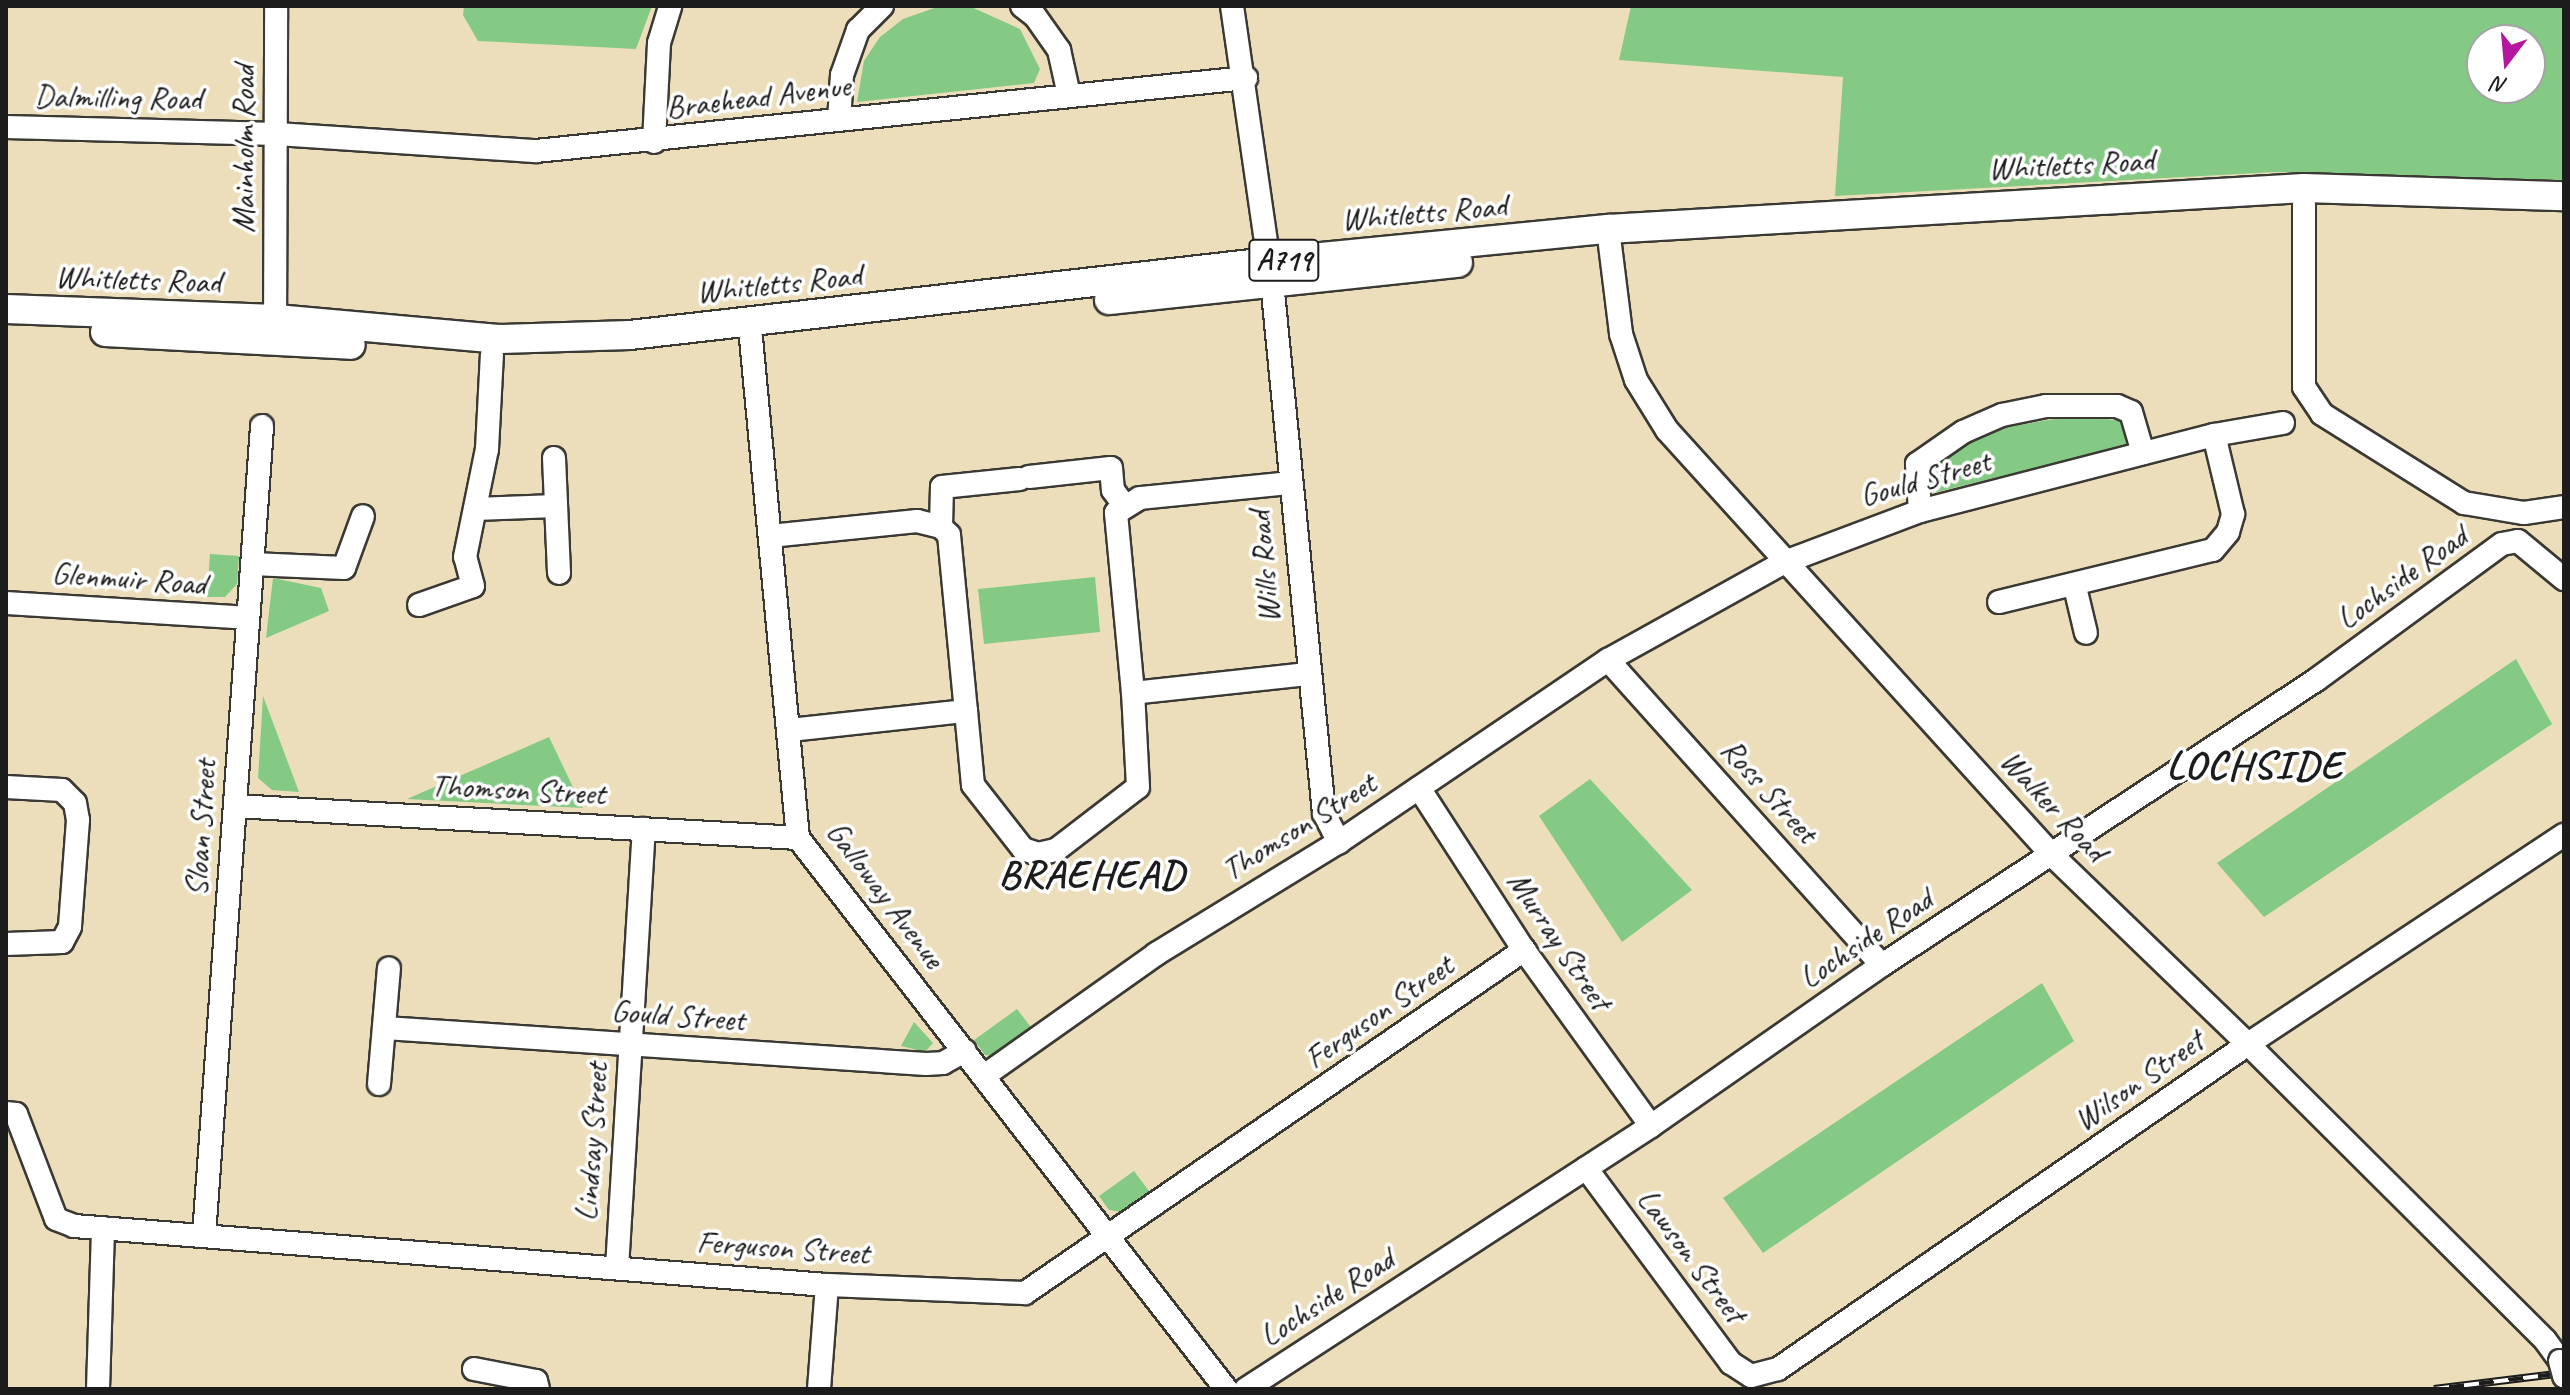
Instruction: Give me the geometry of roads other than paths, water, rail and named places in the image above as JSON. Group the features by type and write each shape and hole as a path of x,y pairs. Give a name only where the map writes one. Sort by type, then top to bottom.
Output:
{"main road":[{"name":"Whitletts Road","path":"6,326 276,330 498,339 630,335 1609,238 2304,188 2564,196"},
{"name":"Whitletts Road","path":"1609,238 2065,211 2304,205 2564,215"},
{"name":"Whitletts Road","path":"6,309 276,330 492,355 578,354 751,338 1270,272"}],"street":[{"name":"Mainholm Road","path":"276,6 276,330"},
{"path":"654,142 659,43 670,6"},
{"path":"839,120 842,75 858,30 882,6"},
{"path":"1022,6 1035,16 1059,50 1069,95"},
{"name":"Wills Road","path":"1232,6 1246,78 1270,272 1324,813 1339,842"},
{"name":"Braehead Avenue","path":"277,134 536,151 654,142 1246,78"},
{"name":"Dalmilling Road","path":"6,127 277,134"},
{"path":"2304,205 2304,387 2322,414 2464,503 2524,513 2564,507"},
{"name":"Walker Road","path":"1609,238 1621,334 1636,380 1667,430 2052,855 2248,1044 2545,1340 2563,1364"},
{"name":"Galloway Avenue","path":"751,338 798,838 1113,1237 1226,1389"},
{"path":"419,605 473,586 465,557 487,449 492,355"},
{"path":"1920,511 1917,464 1963,432 2002,415 2046,406 2117,406 2131,412 2143,453"},
{"name":"Gould Street","path":"1608,660 1785,562 1920,511 2214,435 2283,423"},
{"name":"Sloan Street","path":"204,1236 262,426"},
{"path":"1999,602 2075,587 2213,550 2221,541 2233,514 2214,435"},
{"path":"554,458 559,573"},
{"path":"941,527 942,487 1111,468 1113,490 1123,504"},
{"path":"770,536 917,521 941,527 949,535 973,785 1023,849 1038,854 1056,850 1138,787 1133,693 1116,513 1123,504 1290,483"},
{"path":"475,509 556,506"},
{"path":"252,564 344,568 363,516"},
{"name":"Lochside Road","path":"1246,1389 1651,1126 1882,965 2316,680 2502,544 2518,541 2564,579"},
{"path":"2075,587 2086,633"},
{"name":"Glenmuir Road","path":"6,603 248,618"},
{"name":"Thomson Street","path":"984,1076 1156,954 1339,842 1608,660"},
{"name":"Ross Street","path":"1608,660 1882,965"},
{"path":"1133,693 1308,674"},
{"path":"790,730 966,711"},
{"path":"6,787 62,790 75,803 78,820 70,927 62,942 6,944"},
{"name":"Murray Street","path":"1419,788 1524,950 1651,1126"},
{"name":"Thomson Street","path":"235,806 798,838"},
{"name":"Lindsay Street","path":"617,1268 644,829"},
{"name":"Wilson Street","path":"1751,1376 1778,1369 2248,1044 2564,835"},
{"name":"Ferguson Street","path":"6,1113 16,1114 56,1219 103,1228 827,1285 1025,1293 1113,1237 1524,950"},
{"path":"379,1084 389,968"},
{"name":"Gould Street","path":"385,1028 926,1064 943,1063 965,1051"},
{"name":"Lawson Street","path":"1586,1168 1731,1363 1751,1376"},
{"path":"98,1389 103,1228"},
{"path":"819,1389 827,1285"},
{"path":"474,1369 536,1381 538,1389"}],"railway":[{"path":"2434,1389 2564,1373"}],"district":[{"name":"LOCHSIDE","path":"2255,765"},
{"name":"BRAEHEAD","path":"1092,874"}]}
